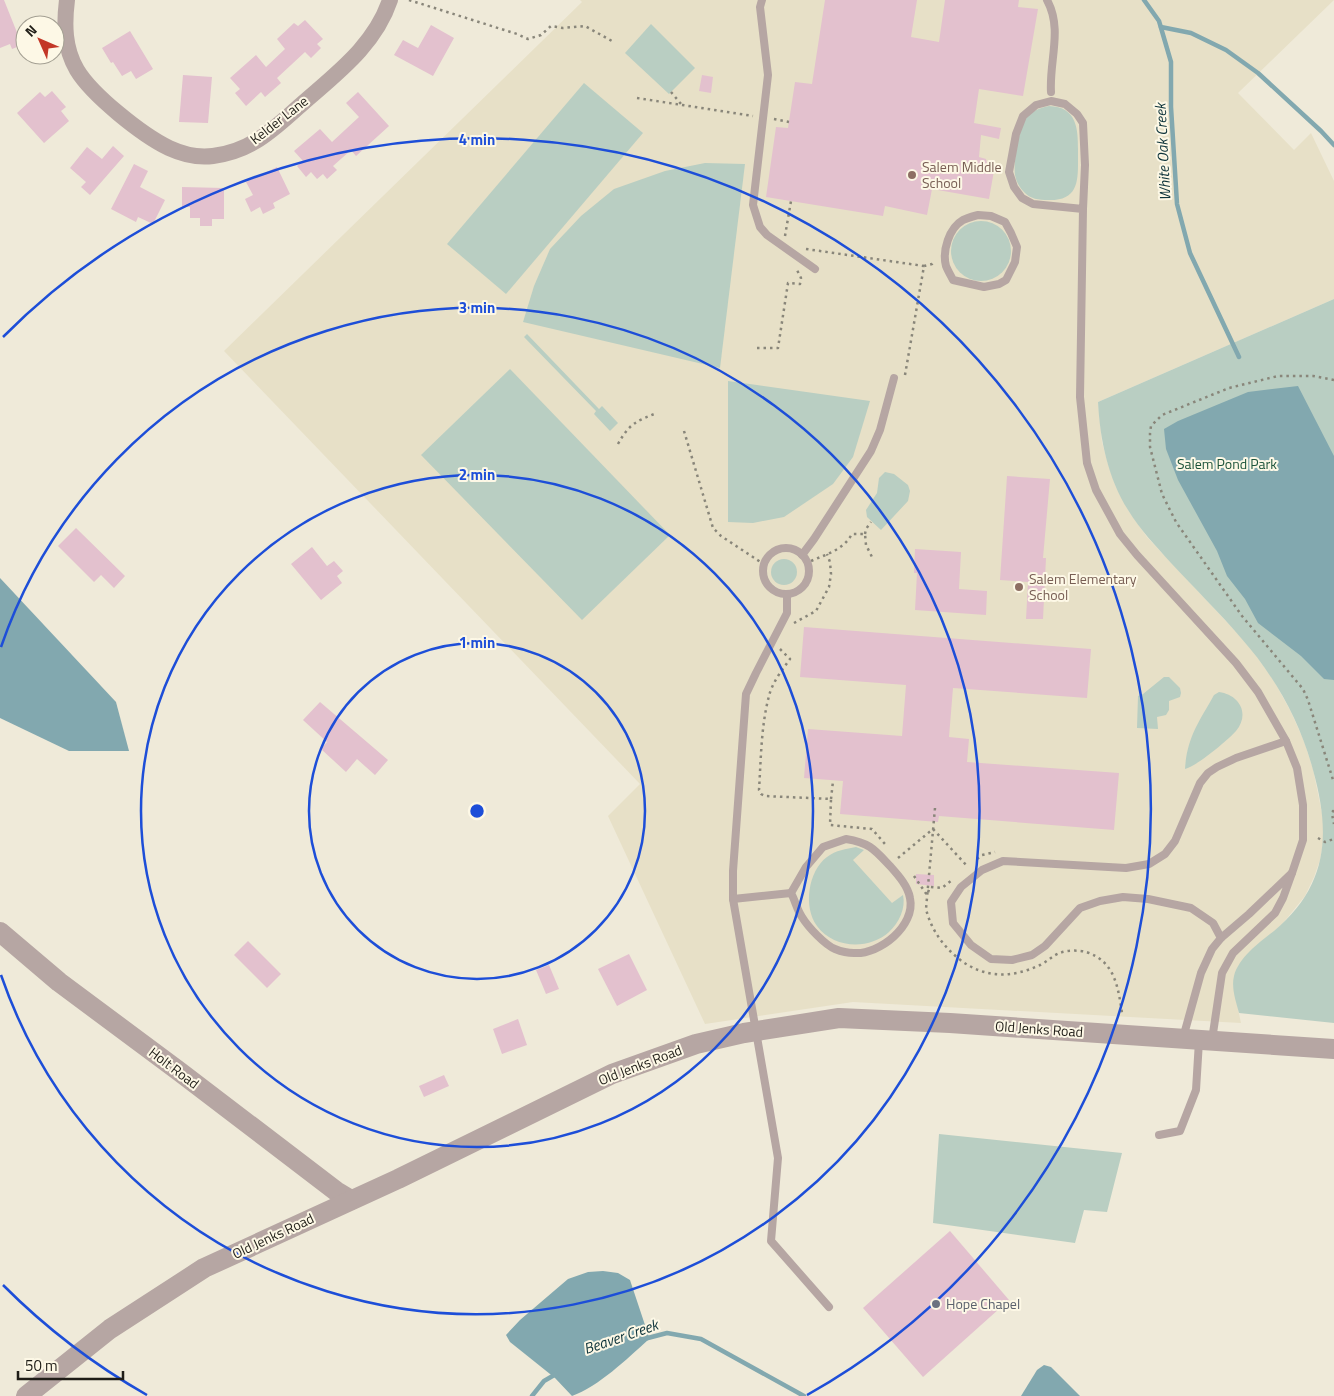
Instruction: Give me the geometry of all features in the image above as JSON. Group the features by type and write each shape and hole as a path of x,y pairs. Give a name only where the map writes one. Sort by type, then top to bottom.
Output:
{"street":[{"name":"Kelder Lane","path":"67,0 65,17 67,47 76,70 88,86 153,139 186,154 211,156 244,147 269,132 357,54 379,24 390,0"},
{"name":"Holt Road","path":"0,932 66,987 336,1191 351,1200"},
{"name":"Old Jenks Road","path":"26,1396 110,1329 204,1268 398,1179 612,1074 696,1044 757,1031 840,1018 950,1023 1334,1049"}],"lane":[{"path":"762,0 760,7 768,74 753,206 760,227 784,243 815,269"},
{"path":"1047,0 1055,21 1050,79 1051,92"},
{"path":"1082,209 1033,204 1022,198 1014,187 1009,172 1016,134 1023,116 1036,105 1051,101 1065,104 1083,123 1085,165 1082,209 1080,396 1087,463 1096,490 1120,534 1236,663 1258,692 1286,741 1297,768 1302,805 1303,840 1283,898 1275,912 1233,953 1222,973 1198,1040"},
{"path":"978,215 991,216 1004,222 1011,232 1016,247 1015,262 1006,280 999,284 984,287 953,280 946,264 946,249 949,237 955,226 963,220 978,215"},
{"path":"802,555 871,451 880,430 894,378"},
{"path":"781,549 796,550 802,555 807,562 808,575 806,582 801,588 788,594 773,590 764,578 764,564 768,557 781,549"},
{"path":"788,594 787,613 746,694 732,871 734,899 778,1158 771,1241 829,1307"},
{"path":"1221,938 1213,923 1191,908 1148,899 1123,897 1100,901 1080,908 1045,946 1032,955 1012,960 991,959 971,945 957,929 953,923 952,902 961,887 982,870 1003,862 1126,868 1149,864 1165,854 1175,842 1200,783 1208,774 1217,766 1286,741"},
{"path":"846,839 863,842 879,854 907,889 911,900 910,915 904,927 890,941 874,949 855,954 833,948 816,934 802,917 791,892 806,867 823,847 846,839"},
{"path":"1159,1135 1180,1131 1196,1090 1201,973 1212,949 1221,938 1292,873"},
{"path":"734,899 791,892"}],"path":[{"path":"409,0 528,39 541,35 551,26 584,26 612,41"},
{"path":"671,92 682,105"},
{"path":"637,98 789,122"},
{"path":"791,201 784,243 800,248 924,266 932,264 937,258"},
{"path":"757,348 778,348 788,283 800,284 801,278 794,266"},
{"path":"904,380 924,266"},
{"path":"1334,380 1313,376 1278,376 1229,388 1162,415 1151,426 1150,433 1150,447 1156,475 1168,508 1242,616 1302,689 1308,700 1334,782"},
{"path":"618,444 625,431 635,421 657,413"},
{"path":"684,431 713,528 721,536 764,564"},
{"path":"872,522 866,529 865,534 866,545 872,557"},
{"path":"807,562 841,548 852,534 865,534"},
{"path":"793,623 816,611 828,588 831,574 827,554"},
{"path":"779,646 790,659 780,672 769,695 759,790 765,796 832,799"},
{"path":"833,781 830,824 872,829 885,844"},
{"path":"928,885 935,808"},
{"path":"1334,812 1332,814 1334,824"},
{"path":"933,829 968,867 982,855 999,852"},
{"path":"903,864 898,858 933,829"},
{"path":"1318,838 1325,842 1334,839"},
{"path":"913,875 927,894 930,888 942,888 955,878"}],"shaded area":[{"path":"580,0 1334,0 1238,93 1294,150 1311,133 1334,181 1334,299 1098,402 1102,442 1108,464 1116,487 1128,510 1147,537 1241,637 1273,679 1304,741 1313,769 1324,823 1320,860 1305,896 1233,985 1241,1023 853,1002 705,1024 608,816 640,784 224,351 582,2"}],"green space":[{"path":"651,24 695,68 669,94 625,53"},
{"path":"584,83 643,133 506,294 447,244"},
{"path":"1049,106 1059,107 1066,111 1075,122 1078,137 1078,172 1075,187 1066,197 1041,200 1026,194 1018,184 1015,177 1015,162 1019,137 1026,118 1030,113"},
{"path":"705,163 745,164 720,368 523,322 534,286 550,249 581,216 614,189 665,171"},
{"path":"981,221 998,226 1006,234 1011,251 1006,268 998,276 981,281 964,276 956,268 951,251 956,234 964,226"},
{"name":"Salem Pond Park","path":"1334,299 1334,1023 1239,1013 1233,985 1234,976 1240,963 1245,956 1292,914 1305,896 1315,877 1323,837 1319,793 1301,734 1275,683 1233,628 1148,538 1121,498 1106,458 1098,402"},
{"path":"527,334 599,409 602,406 618,423 610,431 594,414 596,411 524,337"},
{"path":"510,369 670,535 582,620 421,455"},
{"path":"728,381 870,401 853,457 833,484 784,517 753,523 728,522"},
{"path":"885,472 894,474 908,485 910,491 908,501 881,530 867,517 866,510 877,493 879,478"},
{"path":"784,559 793,563 797,572 793,581 784,585 775,581 771,572 775,563"},
{"path":"1164,677 1169,677 1180,688 1180,697 1169,701 1169,710 1166,715 1157,717 1158,729 1137,728 1138,696"},
{"path":"1219,692 1232,697 1241,706 1242,718 1240,725 1219,747 1185,769 1191,739 1214,695"},
{"path":"856,847 864,850 853,860 892,903 903,895 904,900 899,920 889,932 872,942 862,944 842,943 824,934 813,918 809,900 812,880 815,871 821,863 834,853"},
{"path":"939,1134 1122,1153 1107,1212 1084,1210 1075,1243 933,1223"}],"water":[{"path":"1298,386 1334,456 1334,680 1324,679 1301,656 1258,623 1245,599 1227,576 1217,551 1178,480 1166,449 1164,429 1178,421 1248,392"},
{"path":"0,578 116,702 129,751 69,751 0,718"},
{"path":"588,1272 618,1273 630,1280 649,1337 648,1340 612,1371 592,1386 572,1396 555,1378 510,1342 506,1335 520,1320 568,1279"},
{"path":"1044,1365 1051,1367 1080,1396 1021,1396 1037,1370"}],"building":[{"path":"0,0 4,0 15,28 15,48 12,49 10,44 0,48"},
{"path":"825,0 917,0 911,37 939,42 945,0 1019,0 1018,7 1038,9 1023,96 979,89 974,123 1001,128 999,139 981,135 979,157 986,159 987,164 995,165 989,199 932,189 927,215 885,206 883,216 766,197 776,127 788,128 795,82 812,84"},
{"path":"305,20 323,39 317,44 321,48 311,58 305,52 277,78 281,83 265,97 261,92 246,106 235,93 240,89 230,78 256,55 266,67 285,49 277,39 294,23 298,26"},
{"path":"431,25 454,38 433,76 394,55 403,40 418,48"},
{"path":"130,31 153,69 136,79 131,71 122,76 102,48"},
{"path":"183,75 212,77 208,123 179,122"},
{"path":"702,75 713,77 711,93 699,91"},
{"path":"52,91 66,107 61,111 69,121 44,143 17,113 40,92 45,97"},
{"path":"358,92 389,126 356,156 351,150 333,166 337,170 327,179 323,174 317,179 311,172 306,177 297,166 303,161 294,151 320,129 332,142 359,117 346,103"},
{"path":"113,146 124,156 90,195 81,187 86,182 70,168 87,147 102,159"},
{"path":"134,164 148,171 140,187 165,200 153,224 138,217 136,222 111,209"},
{"path":"277,167 290,194 273,203 275,208 263,214 260,207 251,212 245,199 253,195 246,182"},
{"path":"182,187 224,188 224,219 212,219 212,226 200,226 200,218 190,218 190,207 182,207"},
{"path":"1007,476 1050,479 1043,558 1046,558 1043,619 1026,619 1028,582 1000,580"},
{"path":"76,528 125,576 114,588 101,575 94,582 58,546"},
{"path":"312,547 327,566 334,561 343,571 337,576 342,583 321,600 291,564"},
{"path":"915,549 961,552 959,589 987,591 986,615 915,610 917,573 914,573"},
{"path":"804,627 1091,649 1087,698 953,688 949,737 969,739 967,762 1119,773 1114,830 939,816 938,822 840,814 843,781 804,778 808,729 902,736 906,685 800,677"},
{"path":"320,702 388,760 375,775 357,759 346,772 321,749 327,742 303,720"},
{"path":"916,874 934,875 934,886 916,884"},
{"path":"248,941 281,974 267,988 234,955"},
{"path":"629,954 647,990 617,1006 598,969"},
{"path":"549,965 559,989 546,994 536,970"},
{"path":"518,1019 527,1045 502,1054 493,1029"},
{"path":"444,1075 449,1086 424,1097 419,1086"},
{"name":"Hope Chapel","path":"950,1231 1009,1300 923,1377 863,1308"}],"waterway":[{"name":"White Oak Creek","path":"1144,0 1159,21 1171,62 1171,107 1177,204 1190,253 1239,357"},
{"path":"1161,27 1191,33 1226,50 1258,73 1334,145"},
{"name":"Beaver Creek","path":"644,1339 667,1333 701,1339 804,1396"},
{"name":"Beaver Creek","path":"532,1396 544,1381 556,1374"}],"place":[{"name":"Salem Middle School","path":"912,175"},
{"name":"Salem Elementary School","path":"1019,587"},
{"name":"Hope Chapel","path":"936,1304"}]}
